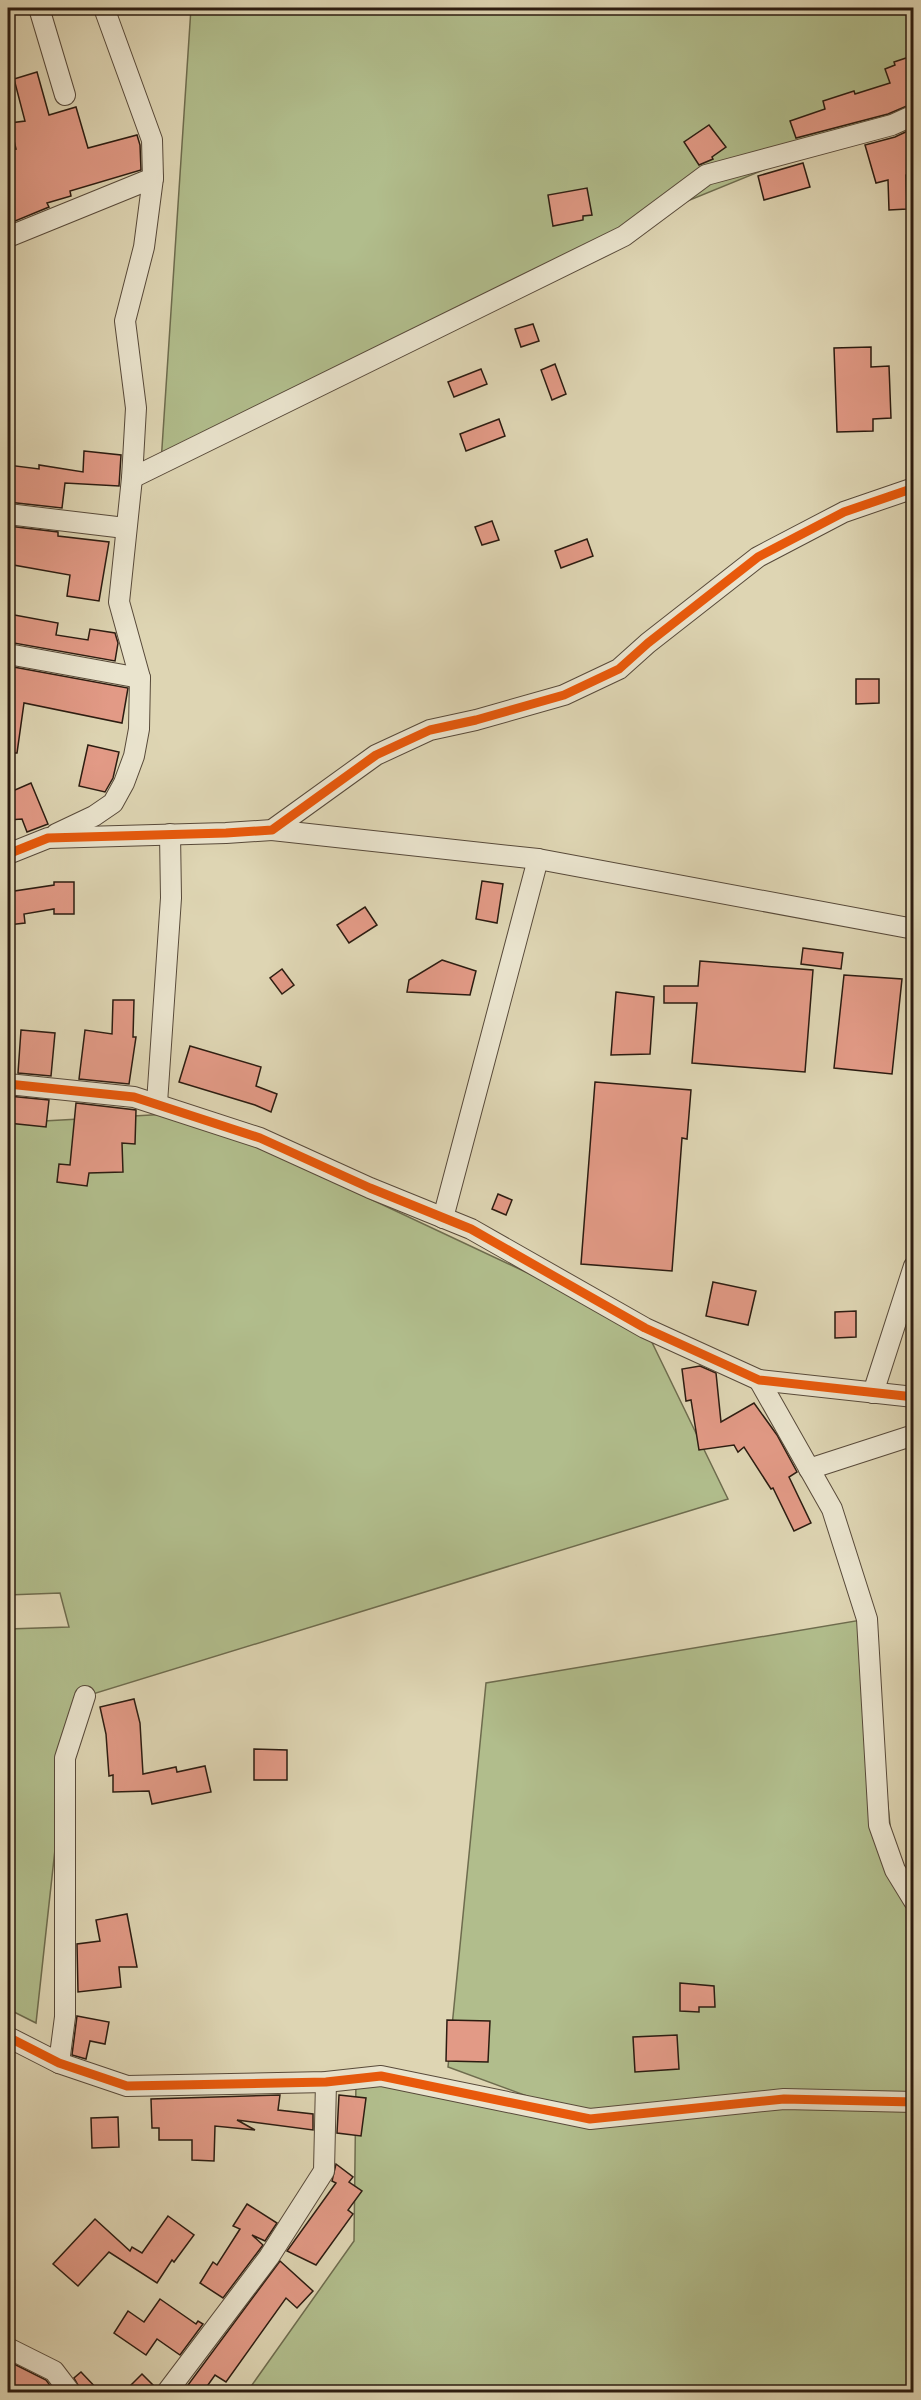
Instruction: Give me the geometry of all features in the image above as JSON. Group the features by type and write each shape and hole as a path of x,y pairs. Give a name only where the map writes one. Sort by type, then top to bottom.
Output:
{"street":[{"path":"39,8 65,95"},
{"path":"8,854 94,816 113,803 124,783 134,756 139,729 140,678 119,602 132,478 136,408 125,321 144,248 153,178 152,140 104,8"},
{"path":"132,478 624,236 706,176 892,125 914,114"},
{"path":"8,237 153,178"},
{"path":"272,830 376,755 430,730 476,720 564,695 618,669 758,557 844,512 914,488"},
{"path":"8,514 125,528"},
{"path":"8,654 140,678"},
{"path":"48,838 272,830 538,860 914,929"},
{"path":"157,1103 171,898 170,834"},
{"path":"443,1218 538,860"},
{"path":"8,1084 134,1097 260,1138 471,1229 645,1328 759,1380 914,1397"},
{"path":"873,1393 914,1266"},
{"path":"759,1380 832,1509 867,1619 879,1825 895,1870 914,1901"},
{"path":"809,1469 914,1435"},
{"path":"59,2063 65,2017 65,1758 86,1695"},
{"path":"8,2037 59,2063 128,2086 326,2082 381,2076 590,2120 784,2099 914,2102"},
{"path":"167,2392 269,2257 324,2170 326,2082"},
{"path":"8,2348 54,2371 70,2392"}],"green space":[{"path":"191,8 913,8 913,109 653,215 161,463"},
{"path":"187,1113 645,1328 728,1499 86,1696 65,1758 36,2023 8,2009 8,1629 69,1627 60,1593 8,1595 8,1123"},
{"path":"867,1619 895,1869 913,1901 913,2095 629,2117 913,2102 913,2392 247,2392 354,2241 356,2079 584,2117 448,2067 486,1683"}],"building":[{"path":"909,57 914,69 914,103 888,114 796,138 790,121 825,109 823,101 890,83 885,69 895,65 894,62"},
{"path":"37,72 49,115 76,107 88,148 137,135 140,145 141,170 70,191 71,196 47,203 49,207 8,224 8,150 16,149 10,123 25,121 14,79"},
{"path":"709,125 726,147 712,157 713,159 699,165 684,142"},
{"path":"914,128 914,167 907,168 909,174 906,175 907,209 889,210 888,180 876,183 865,145 895,137"},
{"path":"803,163 810,187 764,200 758,176"},
{"path":"587,188 592,215 583,216 583,220 553,226 548,195"},
{"path":"533,324 539,341 521,347 515,329"},
{"path":"871,347 871,367 889,366 891,418 873,419 873,431 837,432 834,348"},
{"path":"555,364 566,394 552,400 541,370"},
{"path":"481,369 487,384 454,397 448,382"},
{"path":"499,419 505,436 466,451 460,434"},
{"path":"84,451 121,455 119,486 65,483 62,508 8,502 8,465 39,469 39,465 83,472"},
{"path":"492,521 499,540 482,545 475,527"},
{"path":"8,526 58,532 58,536 109,542 99,601 67,596 70,575 8,564"},
{"path":"587,539 593,556 561,568 555,551"},
{"path":"9,614 58,623 56,635 88,640 90,629 115,633 118,643 115,661 8,642"},
{"path":"8,666 128,688 122,723 24,703 17,753 8,753"},
{"path":"856,679 879,679 879,703 856,704"},
{"path":"88,745 119,752 113,778 105,792 79,786"},
{"path":"31,783 48,824 27,832 22,819 8,820 8,793"},
{"path":"482,881 503,884 497,923 476,919"},
{"path":"54,882 74,882 74,914 54,914 54,909 24,914 25,923 8,925 8,892 54,885"},
{"path":"365,907 377,925 349,943 337,925"},
{"path":"803,948 843,953 841,969 801,964"},
{"path":"442,960 476,971 470,995 407,992 409,980"},
{"path":"700,961 813,970 805,1072 692,1063 697,1003 664,1003 664,986 698,986"},
{"path":"282,969 294,985 282,994 270,978"},
{"path":"844,975 902,979 892,1074 834,1068"},
{"path":"616,992 654,997 650,1054 611,1055"},
{"path":"113,1000 134,1000 133,1037 136,1037 129,1084 79,1079 85,1030 112,1034"},
{"path":"21,1030 55,1033 51,1076 18,1073"},
{"path":"190,1046 261,1067 256,1086 277,1094 271,1112 179,1082"},
{"path":"595,1082 691,1090 687,1139 682,1138 672,1271 581,1264"},
{"path":"8,1096 49,1100 46,1127 8,1123"},
{"path":"76,1103 136,1110 135,1144 122,1143 123,1172 89,1173 87,1186 57,1182 59,1164 70,1165"},
{"path":"498,1194 512,1200 506,1215 492,1209"},
{"path":"713,1282 756,1291 748,1325 706,1316"},
{"path":"856,1311 856,1337 835,1338 835,1312"},
{"path":"700,1366 716,1373 721,1422 754,1403 777,1435 797,1472 789,1477 811,1523 794,1531 773,1488 771,1489 744,1447 738,1452 734,1445 699,1450 691,1400 686,1401 682,1369"},
{"path":"134,1699 140,1723 143,1774 176,1767 177,1772 205,1766 211,1792 152,1804 149,1791 113,1792 113,1775 109,1776 106,1734 100,1707"},
{"path":"254,1749 287,1750 287,1780 254,1780"},
{"path":"127,1914 137,1967 119,1967 121,1987 78,1992 77,1944 100,1941 96,1920"},
{"path":"680,1983 714,1986 715,2007 699,2007 699,2012 680,2011"},
{"path":"77,2016 109,2022 105,2044 90,2041 86,2059 72,2055"},
{"path":"447,2020 490,2021 488,2062 446,2061"},
{"path":"677,2035 679,2069 635,2072 633,2037"},
{"path":"280,2095 278,2110 313,2114 313,2130 237,2120 255,2130 215,2126 214,2161 192,2160 192,2140 159,2140 159,2128 152,2128 151,2099"},
{"path":"339,2095 366,2098 361,2136 337,2133"},
{"path":"118,2117 119,2147 92,2148 91,2118"},
{"path":"336,2164 353,2177 349,2182 362,2191 348,2210 353,2214 316,2265 287,2251 336,2183 332,2181"},
{"path":"247,2204 277,2223 265,2241 252,2235 263,2245 223,2298 200,2283 213,2262 217,2265 240,2229 233,2226"},
{"path":"168,2216 194,2235 174,2262 172,2260 157,2283 109,2252 78,2286 53,2264 95,2219 130,2251 132,2247 142,2253"},
{"path":"280,2261 313,2291 297,2308 286,2298 226,2382 215,2375 203,2392 188,2385"},
{"path":"160,2299 196,2324 198,2321 203,2324 180,2355 157,2339 146,2355 114,2333 128,2311 144,2322"},
{"path":"8,2361 46,2380 52,2388 47,2392 24,2392 8,2380"},
{"path":"81,2372 100,2392 82,2392 74,2378"},
{"path":"142,2374 156,2388 155,2392 124,2392"}],"cycle path":[{"path":"8,854 48,838 272,830 376,755 430,730 476,720 564,695 619,669 648,643 758,557 844,512 914,488"},
{"path":"8,1084 134,1097 260,1138 370,1188 471,1229 645,1328 759,1380 914,1397"},
{"path":"8,2037 59,2063 127,2086 326,2082 381,2076 590,2119 784,2099 914,2102"}]}
